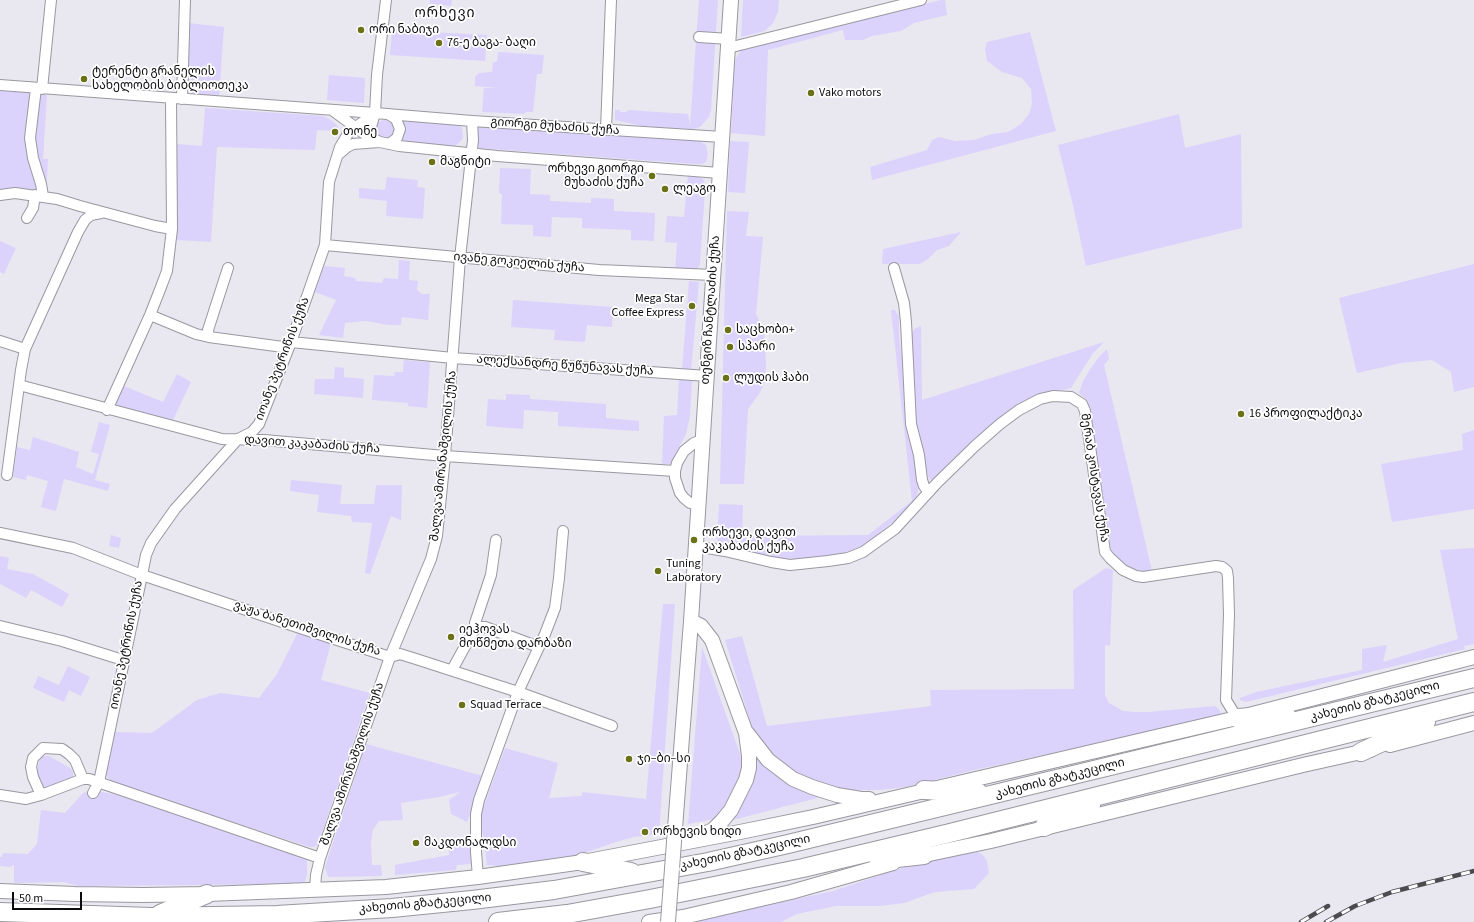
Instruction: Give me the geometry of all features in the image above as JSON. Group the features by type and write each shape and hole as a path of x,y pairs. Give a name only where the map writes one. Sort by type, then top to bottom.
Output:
{"highway":[{"name":"კახეთის გზატკეცილი","path":"0,912 151,917 277,915 392,908 554,890 708,862 788,844 1474,678"},
{"path":"1361,752 1469,703"},
{"name":"კახეთის გზატკეცილი","path":"498,922 567,914 803,868 1469,703"},
{"path":"1237,718 1331,712"},
{"path":"1044,827 1127,788"},
{"path":"924,790 998,794"},
{"path":"803,868 924,855"},
{"path":"583,862 642,874"},
{"path":"151,917 207,894"}],"street":[{"path":"27,218 39,196 41,184 33,158 30,138 39,89 51,0"},
{"path":"182,99 185,0"},
{"path":"381,142 371,134 371,127 376,113 377,75 386,0"},
{"path":"606,130 611,0"},
{"name":"თენგიზ ჩანტლაძის ქუჩა","path":"668,922 691,621 731,0"},
{"path":"699,38 728,43 921,0"},
{"name":"გიორგი მუხაძის ქუჩა","path":"0,85 472,121 722,137"},
{"path":"107,410 150,315 167,270 172,229 171,98"},
{"path":"332,110 355,127 381,142 472,153 720,173"},
{"name":"იოანე პეტრიწის ქუჩა","path":"93,793 99,782 123,660 146,555 151,543 176,509 238,440 252,432 259,424 291,342 325,245 330,182 344,138 355,127 376,113"},
{"path":"338,156 347,147 353,144 381,142 397,138 400,129 396,119 388,114"},
{"name":"შალვა ამირანაშვილის ქუჩა","path":"315,890 316,875 320,858 390,656 434,549 439,522 460,258 472,153 472,121"},
{"path":"0,195 15,193 57,199 155,226 172,229"},
{"path":"7,475 25,349 78,232 85,220 91,215 103,212"},
{"name":"ივანე გოკიელის ქუჩა","path":"325,245 599,270 713,275"},
{"path":"209,337 208,330 228,268"},
{"path":"894,268 904,303 911,424 919,455 922,480 924,486 929,492"},
{"name":"ალექსანდრე წუწუნავას ქუჩა","path":"150,315 196,334 283,347 291,342 453,358 707,376"},
{"path":"0,341 25,349"},
{"name":"დავით კაკაბაძის ქუჩა","path":"19,386 222,439 264,440 445,456 675,471"},
{"name":"მერაბ კოსტავას ქუჩა","path":"695,546 790,565 828,562 848,558 863,552 895,529 975,446 1019,410 1040,399 1053,396 1071,397 1082,404 1085,411 1104,545 1110,558 1123,570 1136,576 1144,577 1216,566 1222,567 1227,571 1229,615 1226,700 1237,718"},
{"path":"698,505 690,503 680,493 675,478 675,471 677,463 684,451 694,443 702,440"},
{"path":"478,877 476,852 476,814 518,692 539,647 556,603 563,531"},
{"name":"ვაჟა ბანეთიშვილის ქუჩა","path":"0,533 74,548 142,575 390,656 400,654 452,670 612,726"},
{"path":"496,540 491,575 475,623 479,627 492,630 539,647"},
{"path":"681,844 713,830 722,821 737,800 746,780 749,768 746,733 712,640 704,629 691,621"},
{"path":"0,626 62,641 123,660"},
{"path":"452,670 474,630 479,627"},
{"name":"კახეთის გზატკეცილი","path":"0,891 75,894 207,894 386,887 478,877 583,862 783,823 892,798 1237,718 1474,657"},
{"path":"649,922 683,917 792,892 924,855 990,841 1361,752 1474,723"},
{"path":"746,733 768,760 792,779 824,791 861,799 892,798"},
{"path":"41,795 33,777 31,767 33,758 43,748 62,749 69,754 75,760 83,780"},
{"path":"0,795 26,799 89,779 320,858"}],"shaded area":[{"path":"430,0 452,0 451,6 430,4"},
{"path":"699,0 718,0 711,110 709,117 700,127 686,131 687,129 642,126 615,120 615,110 620,110 620,112 627,112 627,110 688,114 690,125"},
{"path":"743,0 779,0 778,12 773,23 765,31 741,37"},
{"path":"945,0 947,15 914,23 901,31 872,36 863,40 845,40 843,30 768,50 765,136 731,133 734,66 736,58 744,49"},
{"path":"188,23 224,27 219,97 191,95 186,89"},
{"path":"392,30 487,35 485,61 390,55"},
{"path":"1030,32 1056,131 872,180 870,167 927,150 932,140 939,137 955,141 974,140 992,134 1008,132 1021,124 1029,114 1032,104 1031,89 1022,78 1002,72 987,61 985,49 987,42"},
{"path":"498,52 544,55 542,74 537,74 533,112 526,112 524,114 482,112 484,88 497,88 475,86 475,77 479,73 492,72 493,62 497,62"},
{"path":"329,75 365,78 364,103 327,100"},
{"path":"0,90 47,95 43,159 48,159 46,193 23,190 0,190"},
{"path":"205,108 323,116 338,126 338,131 317,130 315,150 217,147 211,242 177,240 176,144 202,146"},
{"path":"1179,114 1185,148 1241,134 1242,228 1086,266 1058,145"},
{"path":"400,119 458,124 462,128 463,138 454,146 400,142"},
{"path":"385,120 392,123 395,130 392,137 385,140 378,137 375,130 378,123"},
{"path":"478,125 698,140 706,145 708,154 706,162 702,164 695,164 477,148"},
{"path":"730,141 749,142 745,193 728,192"},
{"path":"500,168 531,169 530,194 550,195 550,201 591,203 591,198 614,199 614,211 655,213 654,241 631,240 631,230 582,228 582,218 552,217 551,237 533,236 533,225 501,224 502,194 499,193"},
{"path":"688,175 700,177 704,180 705,190 700,264 698,268 692,270 675,270 677,243 665,242 667,216 684,217"},
{"path":"387,177 418,180 417,187 425,188 423,219 386,216 387,201 359,198 359,188 385,190"},
{"path":"727,211 749,212 746,236 763,237 756,314 764,331 766,363 765,382 759,394 748,409 744,484 720,484"},
{"path":"961,232 949,246 937,250 928,259 920,264 882,264 883,249"},
{"path":"0,241 16,248 4,274 0,272"},
{"path":"399,260 410,261 409,280 418,281 417,290 422,294 430,294 428,320 402,317 401,325 388,325 366,321 345,323 343,338 319,335 336,300 315,292 324,266 345,268 344,276 355,278 356,281 382,283 384,278 398,279"},
{"path":"1474,264 1474,387 1454,392 1451,372 1432,360 1401,363 1357,373 1339,298"},
{"path":"689,281 699,282 691,371 682,370"},
{"path":"513,300 613,307 612,327 587,325 585,342 554,340 555,330 511,327"},
{"path":"891,310 895,310 899,317 899,336 916,461 918,492 910,508 866,544 850,551 825,557 799,559 777,558 719,544 717,539 719,504 743,505 742,536 868,535 912,501"},
{"path":"921,326 922,400 1104,342 1093,353 1071,388 1040,395 932,481 929,479 926,471 918,438 916,418 911,333 916,328"},
{"path":"1107,349 1109,359 1104,365 1152,571 1142,571 1131,568 1118,560 1111,551 1091,415 1086,399 1079,393 1083,381 1091,368"},
{"path":"404,360 430,362 427,408 408,406 408,403 372,400 374,375 394,376 395,372 403,372"},
{"path":"335,367 344,368 344,377 364,379 363,398 314,394 315,379 334,379"},
{"path":"177,374 191,382 173,420 115,405 124,386 163,402"},
{"path":"679,378 692,381 690,416 686,434 673,458 672,464 662,464 664,416 677,415"},
{"path":"506,394 530,395 530,399 606,404 606,418 639,421 639,431 558,426 558,412 524,410 523,429 486,426 488,399 506,400"},
{"path":"99,422 110,425 95,480 110,484 108,491 64,479 56,511 41,507 48,481 27,475 26,480 13,477 17,447 30,450 33,437 79,452 76,467 93,474 99,454 91,452"},
{"path":"1474,430 1474,509 1392,522 1381,464 1463,450 1462,434"},
{"path":"291,480 342,485 340,504 374,504 376,485 402,485 401,520 391,516 370,574 365,573 372,523 352,522 351,516 317,512 319,495 290,491"},
{"path":"111,535 121,538 119,548 109,546"},
{"path":"1474,548 1474,644 1464,646 1465,649 1246,702 1240,700 1240,698 1256,692 1362,670 1362,649 1387,645 1383,662 1458,639 1440,550"},
{"path":"0,556 9,558 7,569 33,574 69,594 62,607 31,590 26,598 0,584"},
{"path":"1106,568 1113,570 1110,646 1105,645 1105,695 1109,703 1123,711 1136,712 1215,706 1219,709 1221,714 1217,717 970,771 906,787 880,790 853,790 826,786 786,769 755,737 725,640 742,636 767,726 931,706 930,690 1074,689 1073,590"},
{"path":"663,604 675,604 659,834 634,837 572,857 509,867 487,865 481,820 482,811 505,748 558,763 549,798 582,796 582,792 646,799"},
{"path":"299,630 331,643 321,680 370,693 318,844 315,847 310,847 113,783 106,775 106,767 114,732 152,733 197,700 220,693 259,698 277,674"},
{"path":"702,647 740,754 742,765 739,781 731,798 719,814 714,819 688,824"},
{"path":"68,666 90,677 81,696 69,690 64,702 33,688 38,676 59,685"},
{"path":"366,744 483,776 467,822 451,814 449,800 460,792 401,803 403,820 379,821 373,830 371,843 372,865 381,865 382,876 328,877 325,867"},
{"path":"754,751 770,770 786,782 825,796 733,820 734,815 742,804 754,778"},
{"path":"43,756 49,756 70,768 73,771 73,779 51,788 45,788 40,785 37,779 37,770 40,759"},
{"path":"92,790 117,795 307,859 307,875 304,884 78,886 64,882 14,883 14,865 10,867 0,866 0,857 2,857 3,853 28,854 37,844 41,810 65,813 83,793"},
{"path":"457,838 464,840 470,847 472,864 457,865 456,870 395,875 395,865 449,855 449,842 452,839"},
{"path":"978,852 984,856 987,861 989,873 974,889 935,892 904,903 881,906 836,906 797,914 781,922 691,922 833,891 911,865 964,853"}],"railway":[{"path":"1326,922 1355,906 1392,892 1474,871"},
{"path":"1301,922 1328,906"}],"place":[{"name":"ორი ნაბიჯი","path":"361,30"},
{"name":"76-ე ბაგა- ბაღი","path":"439,43"},
{"name":"ტერენტი გრანელის სახელობის ბიბლიოთეკა","path":"84,79"},
{"name":"Vako motors","path":"811,93"},
{"name":"თონე","path":"335,132"},
{"name":"მაგნიტი","path":"432,162"},
{"name":"ორხევი გიორგი მუხაძის ქუჩა","path":"652,176"},
{"name":"ლეაგო","path":"665,189"},
{"name":"Mega Star Coffee Express","path":"692,306"},
{"name":"საცხობი+","path":"728,330"},
{"name":"სპარი","path":"730,347"},
{"name":"ლუდის ჰაბი","path":"726,378"},
{"name":"16 პროფილაქტიკა","path":"1241,414"},
{"name":"ორხევი, დავით კაკაბაძის ქუჩა","path":"694,540"},
{"name":"Tuning Laboratory","path":"658,571"},
{"name":"იეჰოვას მოწმეთა დარბაზი","path":"451,637"},
{"name":"Squad Terrace","path":"462,705"},
{"name":"ჯი–ბი–სი","path":"629,759"},
{"name":"ორხევის ხიდი","path":"645,832"},
{"name":"მაკდონალდსი","path":"416,843"}],"district":[{"name":"ორხევი","path":"445,14"}]}
